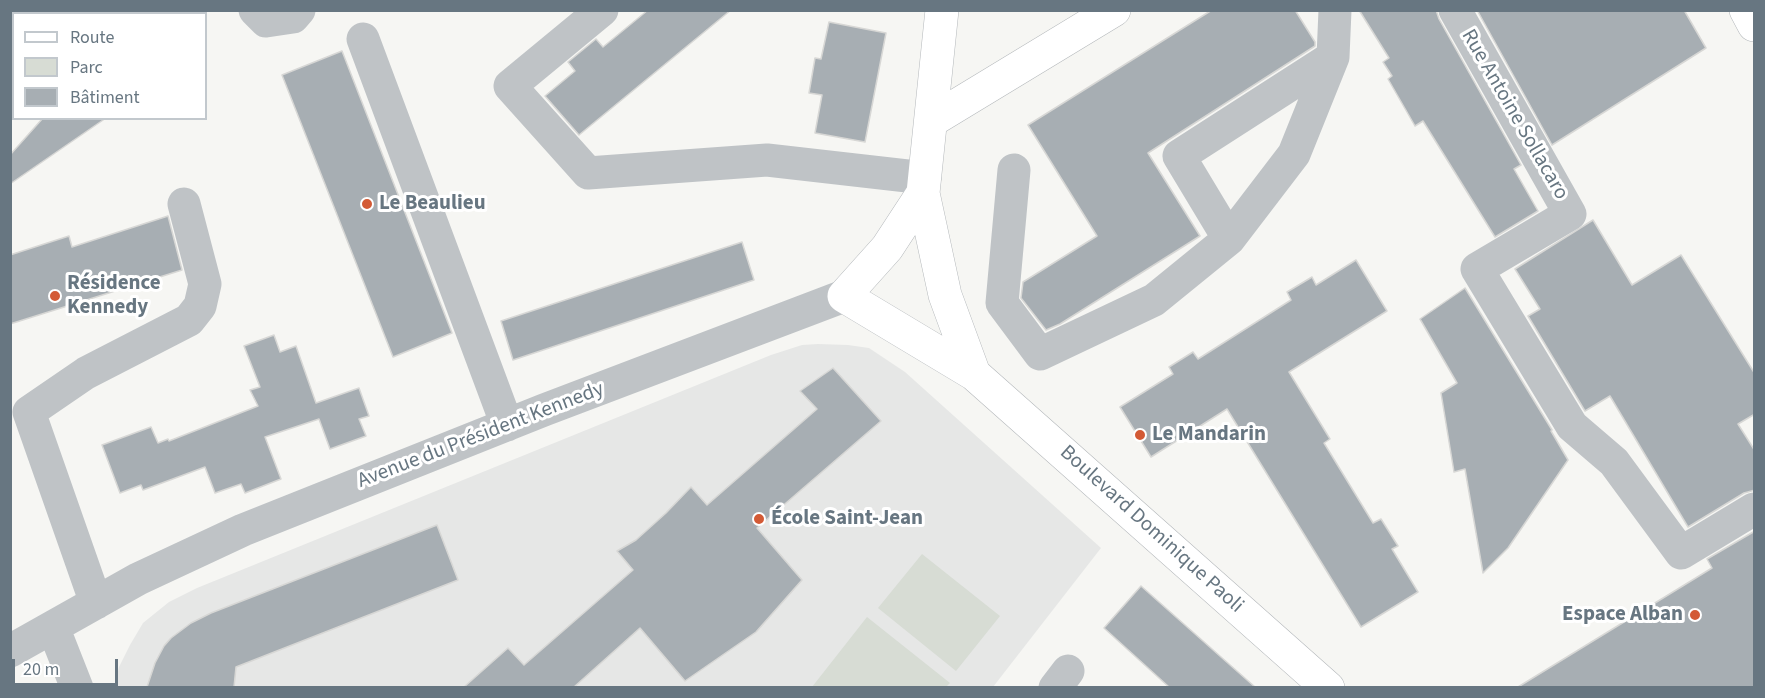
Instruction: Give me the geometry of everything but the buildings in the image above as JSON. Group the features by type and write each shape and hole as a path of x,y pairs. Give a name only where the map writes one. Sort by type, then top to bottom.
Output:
{"main road":[{"path":"942,10 924,186 945,295 974,374"},
{"path":"931,121 1114,10"},
{"path":"1746,10 1755,25"},
{"name":"Avenue du Président Kennedy","path":"844,296 887,248 924,186"},
{"name":"Boulevard Dominique Paoli","path":"844,296 974,374 1328,687"}],"street":[{"path":"255,10 266,21 293,17 299,10"},
{"path":"602,10 510,86 588,173 767,160 924,186"},
{"path":"1014,170 1002,303 1040,354 1154,300 1228,239 1294,154 1333,57 1335,10"},
{"name":"Rue Antoine Sollacaro","path":"1455,10 1570,214 1477,269 1572,426 1614,462 1681,553 1755,509"},
{"path":"363,39 507,425"},
{"path":"1228,239 1179,156 1333,57"},
{"path":"96,603 20,406 189,320 200,306 205,284 184,204"},
{"name":"Avenue du Président Kennedy","path":"10,651 138,579 243,530 507,425 844,296"},
{"path":"53,627 77,687"}],"shaded area":[{"name":"École Saint-Jean","path":"802,345 869,348 905,372 1101,548 993,687 114,688 119,667 143,623 169,602 197,588 771,355"}],"green space":[{"path":"922,554 1000,616 956,671 878,608"},
{"path":"867,617 950,683 946,687 812,687"}],"place":[{"name":"Le Beaulieu","path":"367,204"},
{"name":"Résidence Kennedy","path":"55,296"},
{"name":"Le Mandarin","path":"1140,435"},
{"name":"École Saint-Jean","path":"759,519"},
{"name":"Espace Alban","path":"1695,615"}]}
